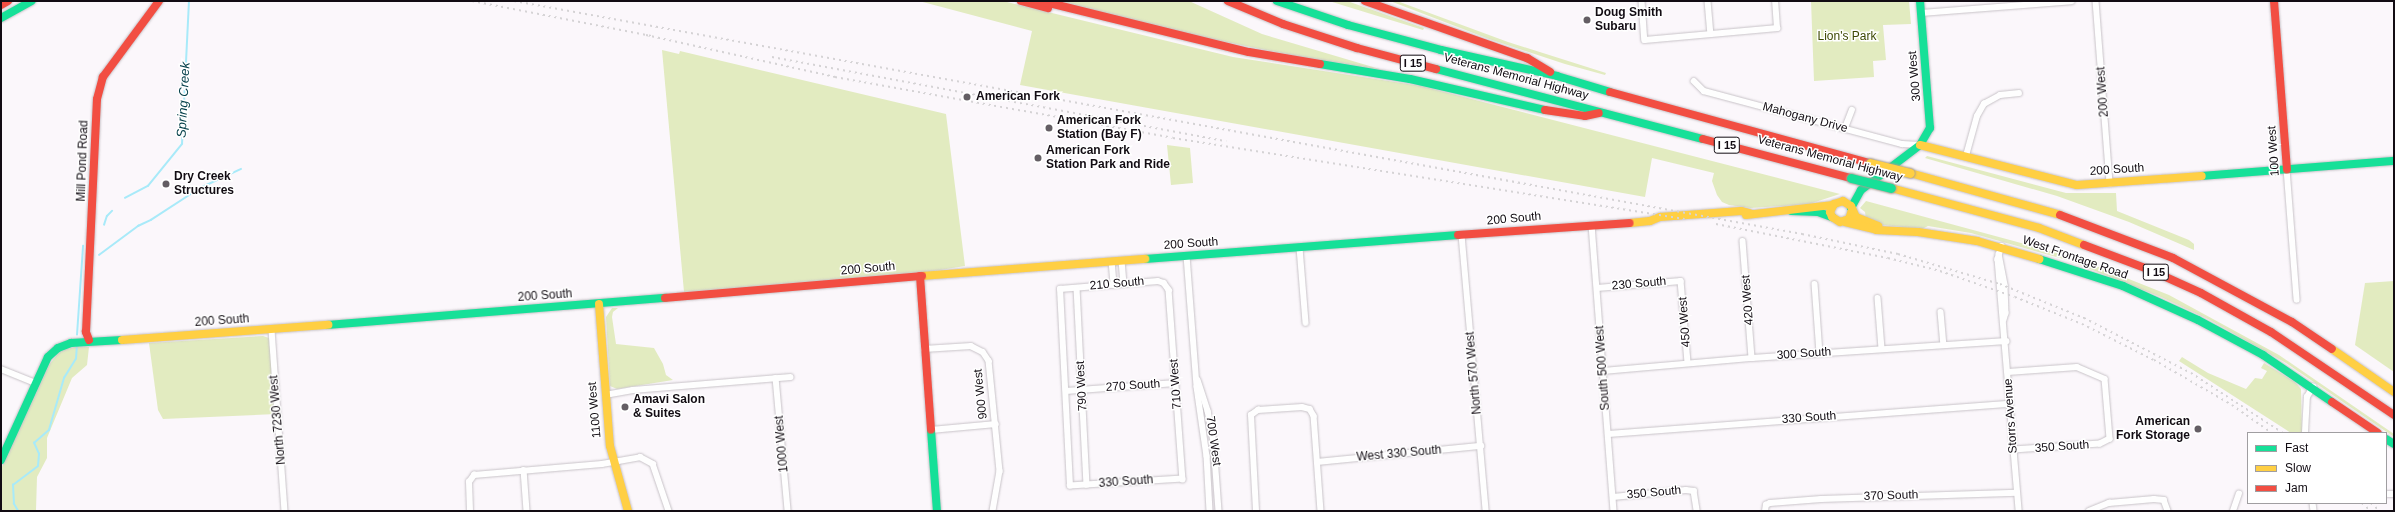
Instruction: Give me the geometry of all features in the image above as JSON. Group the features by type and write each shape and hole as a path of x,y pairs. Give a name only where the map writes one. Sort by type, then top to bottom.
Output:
{"main road":[{"path":"1,5 8,1"},
{"path":"1,18 32,1"},
{"name":"Mill Pond Road","path":"89,340 86,332 94,198 97,99 103,77 159,1"},
{"path":"1021,1 1086,14 1220,46 1410,79 1536,109 1585,116 1603,112"},
{"path":"1042,1 1086,14"},
{"name":"Veterans Memorial Highway","path":"1228,1 1337,42 2039,228 2148,269 2201,293 2271,332 2394,415"},
{"name":"Veterans Memorial Highway","path":"1277,1 1348,25 1433,48 1557,76 1676,112 2045,210 2108,231 2173,258 2225,284 2292,322 2394,392"},
{"path":"1365,1 1527,58 1557,76"},
{"name":"300 West","path":"1920,1 1930,128 1920,145"},
{"name":"100 West","path":"2274,1 2287,169"},
{"path":"1861,190 1849,219 1845,222 1840,222 1832,217 1833,205 1861,190 1920,145"},
{"name":"200 South","path":"1920,145 2071,184 2110,183 2394,161"},
{"path":"1843,200 1852,209"},
{"name":"200 South","path":"1,460 36,383 54,351 71,343 89,340 103,342 272,330 599,304 920,276 1650,221 1660,217 1741,211 1750,213 1833,205"},
{"name":"West Frontage Road","path":"1852,209 1862,220 1885,229"},
{"name":"200 South","path":"1788,210 1818,212 1832,217"},
{"name":"West Frontage Road","path":"1845,222 1870,229 1885,229 1952,236 2076,269 2155,300 2232,338 2311,385 2377,432"},
{"path":"920,276 924,349 937,511"},
{"name":"1100 West","path":"599,304 605,395 613,462 628,511"}],"street":[{"path":"1642,1 1645,40 1777,28 1775,1"},
{"path":"1708,1 1711,34"},
{"path":"1921,13 2072,1"},
{"name":"200 West","path":"2096,1 2110,183"},
{"name":"Mahogany Drive","path":"1694,81 1704,91 1902,144 1920,145"},
{"path":"1966,156 1977,116 1984,104 2000,95 2019,93"},
{"path":"1845,128 1852,110"},
{"name":"100 West","path":"2287,169 2296,300"},
{"name":"South 500 West","path":"1592,225 1614,511"},
{"name":"North 570 West","path":"1462,235 1486,511"},
{"name":"420 West","path":"1743,241 1752,358"},
{"path":"1300,248 1306,323"},
{"name":"Storrs Avenue","path":"2001,250 2004,320 2018,511"},
{"name":"700 West","path":"1187,256 1196,373 1207,462 1210,511"},
{"path":"1112,261 1114,285"},
{"path":"1122,261 1124,284"},
{"name":"210 South","path":"1060,289 1160,281 1169,290"},
{"name":"230 South","path":"1597,288 1680,282"},
{"name":"450 West","path":"1680,282 1688,363"},
{"path":"1815,284 1820,353"},
{"name":"790 West","path":"1077,288 1087,485"},
{"name":"790 West","path":"1060,289 1070,486"},
{"name":"710 West","path":"1169,290 1183,479"},
{"path":"1878,298 1882,349"},
{"path":"1942,312 1944,345"},
{"name":"North 7230 West","path":"272,330 285,511"},
{"name":"300 South","path":"1603,371 1752,358 2006,341"},
{"name":"900 West","path":"924,349 967,346 975,347 985,354 990,365 1000,471 993,511"},
{"name":"350 South","path":"2008,372 2078,367 2105,379 2110,439 2100,444 2014,450"},
{"path":"1,369 36,383"},
{"name":"700 West","path":"1196,373 1212,427 1219,511"},
{"path":"605,395 632,390 790,377"},
{"name":"1000 West","path":"776,378 788,511"},
{"name":"270 South","path":"1066,391 1176,383"},
{"path":"2305,432 2307,420 2307,397 2311,385"},
{"name":"330 South","path":"1608,434 2010,404"},
{"path":"1256,511 1250,419 1254,412 1302,407 1310,409 1314,416 1321,511"},
{"path":"2307,420 2310,432"},
{"name":"900 West","path":"930,430 996,424"},
{"name":"West 330 South","path":"1317,462 1480,446"},
{"path":"470,511 469,482 472,476 613,462 640,457 651,461 669,511"},
{"path":"524,470 527,511"},
{"name":"330 South","path":"1070,486 1183,479"},
{"name":"350 South","path":"1613,497 1686,490 1694,491 1697,511"},
{"name":"370 South","path":"1765,508 1820,499 2017,493"},
{"path":"2233,511 2239,494"},
{"path":"2089,511 2116,502 2164,500 2168,511"}],"green space":[{"path":"919,1 1003,1 1233,57 1421,86 1840,194 1809,204 1751,208 1729,205 1722,202 1717,195 1712,181 1714,173 1652,158 1645,197 1020,85 1032,31"},
{"path":"1052,1 1189,1 1262,34 1383,70 1296,56 1196,36"},
{"path":"1329,1 1347,1 1424,28 1423,30"},
{"path":"1390,1 1397,1 1508,42 1606,73 1605,75 1565,64 1489,39"},
{"name":"Lion's Park","path":"1811,1 1909,1 1911,24 1883,25 1886,60 1873,61 1874,77 1814,81"},
{"path":"662,50 679,54 680,51 946,114 965,266 909,275 684,292"},
{"path":"1167,145 1190,148 1193,183 1171,185"},
{"path":"1927,156 2066,193 2116,193 2117,211 2189,240 2194,244 2194,250 2129,222 2057,196 1925,158"},
{"path":"1866,201 2076,258 2169,295 2279,355 2394,434 2394,437 2286,363 2208,319 2161,297 2067,260 1971,233 1928,226 1922,229 1883,225 1866,219 1865,212 1860,208"},
{"path":"2394,281 2394,372 2355,345 2365,283"},
{"path":"612,308 618,308 613,312 612,317 616,344 654,348 663,364 666,375 673,380 617,389 610,386 606,317"},
{"path":"263,336 269,338 270,342 276,414 163,419 158,410 149,343"},
{"path":"75,347 89,347 87,365 72,378 47,438 47,458 37,477 36,511 1,511 1,469 49,365 60,351"},
{"path":"2182,357 2208,373 2246,389 2255,378 2262,379 2267,371 2261,368 2264,363 2295,382 2301,389 2302,432 2289,432 2179,361"}],"waterway":[{"name":"Spring Creek","path":"125,198 148,186 182,144 189,1"},
{"path":"99,255 138,226 151,220 200,188 241,169"},
{"name":"Spring Creek","path":"104,225 107,216 112,211"},
{"name":"Spring Creek","path":"77,335 83,246"},
{"name":"Spring Creek","path":"18,511 14,504 13,485 38,466 39,454 34,443 49,430 64,378 76,359 77,346"}],"railway":[{"path":"472,1 652,36"},
{"path":"514,1 1802,234 1898,254 2000,284 2084,318 2191,373 2281,432"},
{"path":"646,35 835,77 1173,138 1685,219"},
{"path":"772,57 1226,141"},
{"path":"1716,224 1888,258 1940,271 2015,297 2082,324 2154,360 2232,405 2271,432"},
{"path":"2363,504 2371,511"},
{"path":"2372,504 2380,511"}],"traffic: fast":[{"path":"1,18 32,1"},
{"path":"1277,1 1348,25 1441,50 1557,76 1610,92"},
{"path":"1851,208 1861,190 1920,145 1930,128 1920,1"},
{"path":"1320,64 1410,79 1545,110"},
{"path":"1436,69 1703,139"},
{"path":"2202,176 2394,161"},
{"path":"1851,178 1891,188"},
{"path":"1791,211 1818,212 1832,217"},
{"path":"1145,259 1458,235"},
{"path":"2039,259 2123,286 2198,320 2263,355 2332,402"},
{"path":"328,325 665,298"},
{"path":"1,460 48,357 58,348 71,343 122,340"},
{"path":"931,430 937,511"},
{"path":"2387,440 2394,444"}],"traffic: slow":[{"path":"1920,145 2077,185 2202,176"},
{"path":"1870,163 1910,173"},
{"path":"1910,173 2060,215"},
{"path":"1891,188 2039,228 2084,245"},
{"path":"1852,210 1849,219 1840,222 1832,217 1830,212 1834,204 1843,201 1851,206 1856,217 1878,226"},
{"path":"1746,215 1833,205"},
{"path":"1630,223 1650,221 1660,217 1741,211 1750,213"},
{"path":"1845,222 1876,230 1918,232 1977,241 2039,259"},
{"path":"922,276 1145,259"},
{"path":"599,304 610,446 628,511"},
{"path":"122,340 328,325"},
{"path":"2332,349 2394,392"}],"traffic: jam":[{"path":"1,5 8,1"},
{"path":"89,340 86,332 97,99 103,77 159,1"},
{"path":"1021,1 1048,8"},
{"path":"1041,1 1249,52 1320,64"},
{"path":"1228,1 1283,24 1357,48 1436,69"},
{"path":"1365,1 1527,58 1550,72"},
{"path":"2274,1 2287,169"},
{"path":"1610,92 1870,163"},
{"path":"1545,110 1585,116 1599,113"},
{"path":"1703,139 1851,178"},
{"path":"2060,215 2173,258 2292,322 2332,349"},
{"path":"1458,235 1630,223"},
{"path":"2084,245 2148,269 2201,293 2271,332 2394,415"},
{"path":"920,276 931,430"},
{"path":"665,298 922,276"},
{"path":"2332,402 2377,432"}],"place":[{"name":"Doug Smith Subaru","path":"1587,20"},
{"name":"American Fork","path":"967,97"},
{"name":"American Fork Station (Bay F)","path":"1049,128"},
{"name":"American Fork Station Park and Ride","path":"1038,158"},
{"name":"Dry Creek Structures","path":"166,184"},
{"name":"Amavi Salon & Suites","path":"625,407"},
{"name":"American Fork Storage","path":"2198,429"}]}
